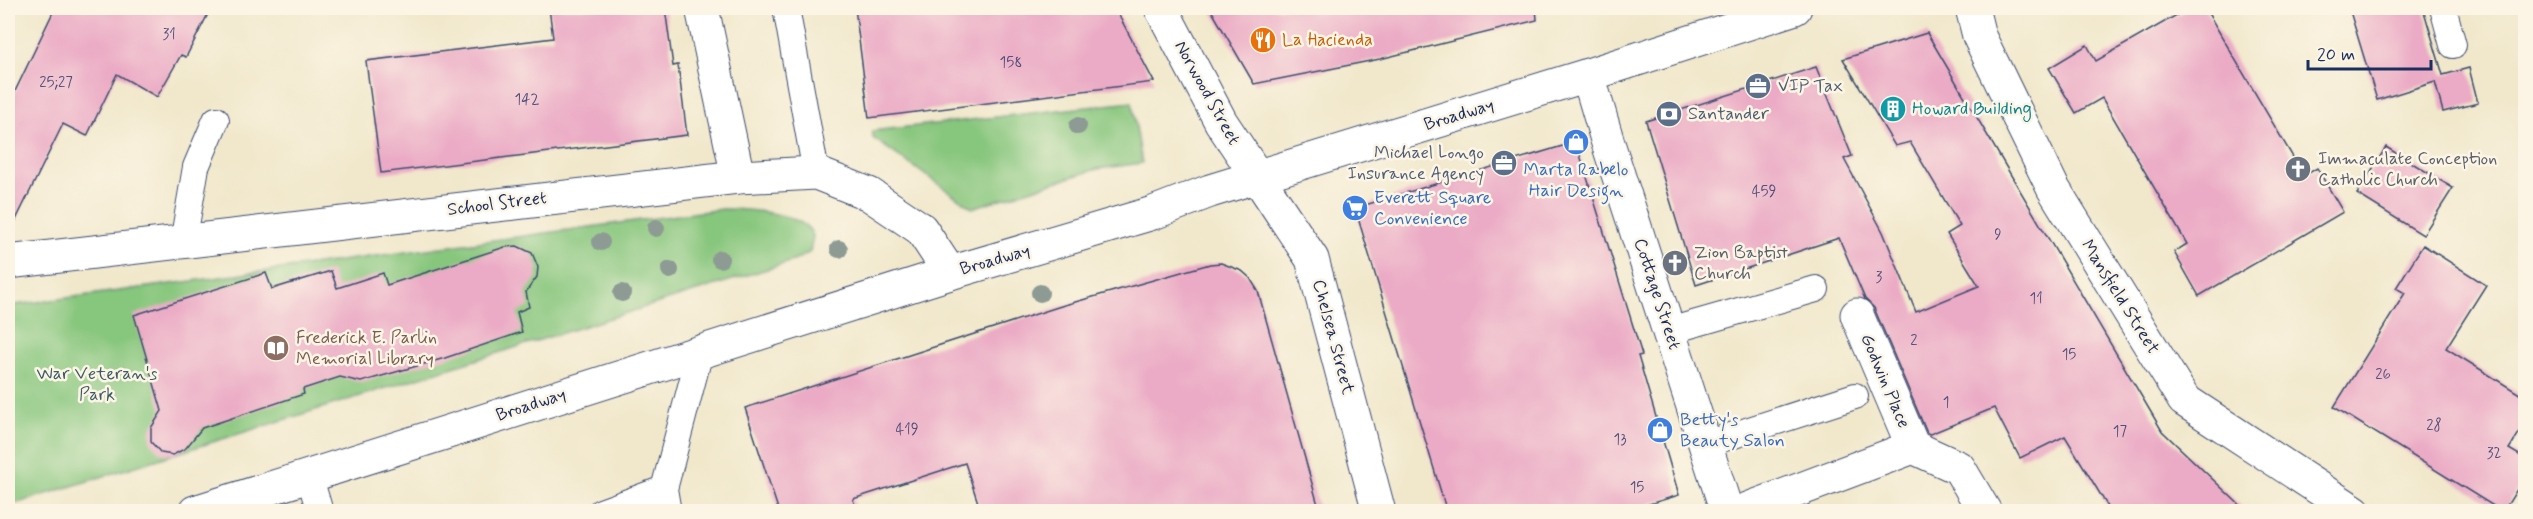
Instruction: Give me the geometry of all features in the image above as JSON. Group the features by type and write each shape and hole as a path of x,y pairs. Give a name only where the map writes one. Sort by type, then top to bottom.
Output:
{"main road":[{"path":"702,8 738,177"},
{"name":"Norwood Street","path":"1161,8 1221,122 1257,176"},
{"name":"Broadway","path":"209,509 309,475 950,273 1153,213 1210,190 1588,75 1795,8"},
{"name":"Mansfield Street","path":"1972,8 1979,36 2053,188 2184,400 2350,510"},
{"name":"Cottage Street","path":"1588,75 1727,512"},
{"name":"School Street","path":"8,262 738,177 816,173 869,194 921,229 950,273"},
{"name":"Chelsea Street","path":"1257,176 1312,259 1379,512"},
{"name":"Godwin Place","path":"1857,315 1913,447 1959,468 1985,512"},
{"name":"Godwin Place","path":"1740,512 1913,447"}],"lane":[{"path":"786,8 816,173"},
{"path":"2443,8 2453,45"},
{"path":"183,243 196,167 216,120"},
{"path":"1669,331 1816,289"},
{"path":"601,512 666,500 700,352"},
{"path":"1706,444 1855,396"},
{"path":"309,475 320,512"}],"green space":[{"path":"1132,102 1142,163 1097,169 972,208 873,138 872,131"},
{"name":"War Veteran's Park","path":"722,209 773,214 799,222 808,228 813,236 810,252 796,260 8,506 8,306"}],"building":[{"path":"55,8 211,8 186,57 181,55 157,97 117,74 87,136 63,124 8,236 8,106"},
{"path":"549,8 665,8 673,66 678,65 687,135 381,173 366,61 553,38"},
{"path":"855,8 1115,8 1154,82 869,118"},
{"path":"1210,8 1536,8 1537,20 1380,59 1254,84"},
{"path":"2189,8 2205,8 2304,176 2317,168 2343,212 2199,296 2174,252 2187,244 2102,98 2076,113 2049,68 2087,45 2096,61"},
{"path":"2349,8 2423,8 2443,75 2469,68 2478,103 2443,112 2435,82 2377,100"},
{"path":"1927,33 2162,431 2247,512 2111,512 2065,436 2020,458 1994,408 1930,434 1927,433 1874,308 1865,299 1839,238 1696,285 1646,121 1816,67 1852,156 1844,159 1883,232 1916,312 1979,286 1947,234 1960,226 1910,142 1895,146 1843,59"},
{"path":"1576,142 1642,355 1638,356 1679,495 1623,512 1447,512 1355,208"},
{"path":"2386,147 2453,188 2423,235 2357,194"},
{"path":"2423,245 2486,285 2446,348 2526,398 2526,422 2509,449 2526,459 2526,475 2503,512 2334,407 2405,293 2396,288"},
{"name":"Frederick E. Parlin Memorial Library","path":"517,246 532,253 538,267 537,277 526,292 529,307 517,312 522,332 445,358 361,382 340,377 303,389 304,394 202,428 186,448 173,455 161,453 151,442 151,428 162,411 134,315 266,273 272,289 331,271 337,288 383,273 387,285 505,247"},
{"path":"1221,263 1242,271 1250,278 1258,291 1320,512 981,512 965,463 853,499 857,512 779,512 745,408 1061,306 1210,264"}],"place":[{"name":"La Hacienda","path":"1263,40"},
{"name":"VIP Tax","path":"1758,86"},
{"name":"Howard Building","path":"1893,109"},
{"name":"Santander","path":"1669,114"},
{"name":"Marta Rabelo Hair Design","path":"1576,142"},
{"name":"Michael Longo Insurance Agency","path":"1504,163"},
{"name":"Immaculate Conception Catholic Church","path":"2298,169"},
{"name":"Everett Square Convenience","path":"1355,208"},
{"name":"Zion Baptist Church","path":"1675,263"},
{"name":"Frederick E. Parlin Memorial Library","path":"276,348"},
{"name":"Betty's Beauty Salon","path":"1660,430"}]}
